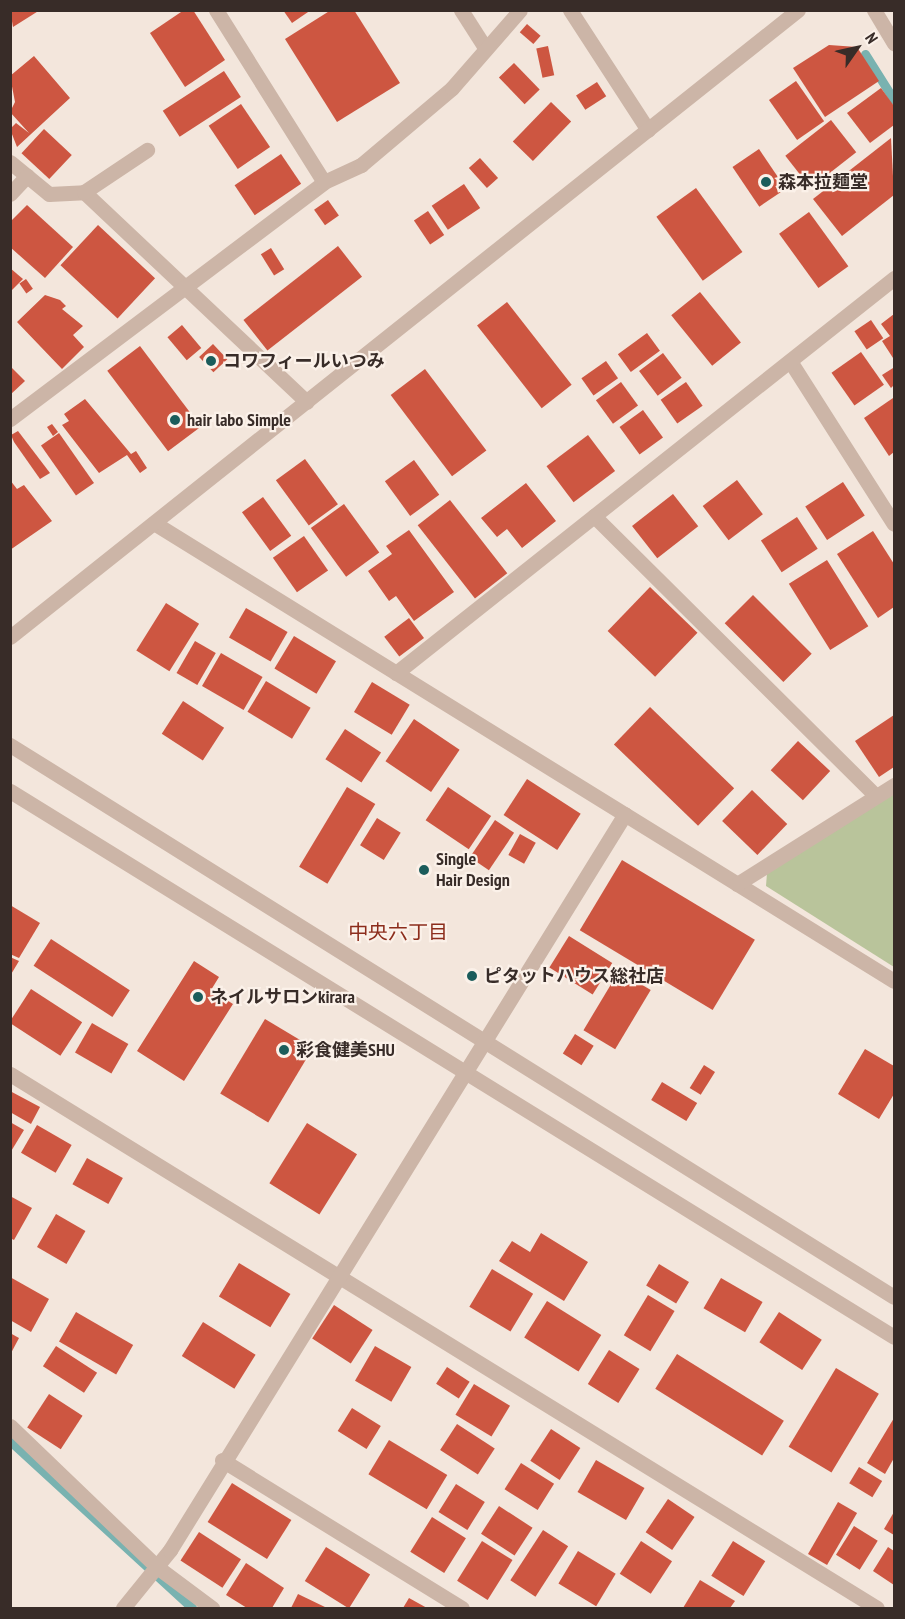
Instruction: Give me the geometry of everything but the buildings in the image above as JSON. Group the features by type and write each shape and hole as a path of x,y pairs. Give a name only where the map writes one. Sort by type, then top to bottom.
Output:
{"street":[{"path":"216,10 324,182"},
{"path":"461,10 484,46"},
{"path":"10,419 189,287 324,182 362,165 452,88 484,46 520,10"},
{"path":"570,10 648,130"},
{"path":"10,637 798,10"},
{"path":"874,10 894,43"},
{"path":"10,162 49,194 84,192 147,150"},
{"path":"10,194 27,176"},
{"path":"84,192 189,287 307,402"},
{"path":"396,673 894,278"},
{"path":"790,361 894,524"},
{"path":"594,516 876,796"},
{"path":"154,523 894,981"},
{"path":"10,745 894,1297"},
{"path":"737,884 894,785"},
{"path":"10,791 894,1337"},
{"path":"123,1608 153,1572 625,814"},
{"path":"10,1074 336,1278 877,1608"},
{"path":"10,1426 153,1572 212,1608"},
{"path":"222,1460 462,1608"}],"green space":[{"path":"894,792 894,967 766,886 767,873"}],"waterway":[{"path":"865,54 894,100"},
{"path":"10,1441 192,1608"}],"place":[{"name":"森本拉麺堂","path":"766,182"},
{"name":"コワフィールいつみ","path":"211,361"},
{"name":"hair labo Simple","path":"175,420"},
{"name":"Single Hair Design","path":"424,870"},
{"name":"ピタットハウス総社店","path":"472,976"},
{"name":"ネイルサロンkirara","path":"198,997"},
{"name":"彩食健美SHU","path":"284,1050"}],"district":[{"name":"中央六丁目","path":"398,932"}]}
